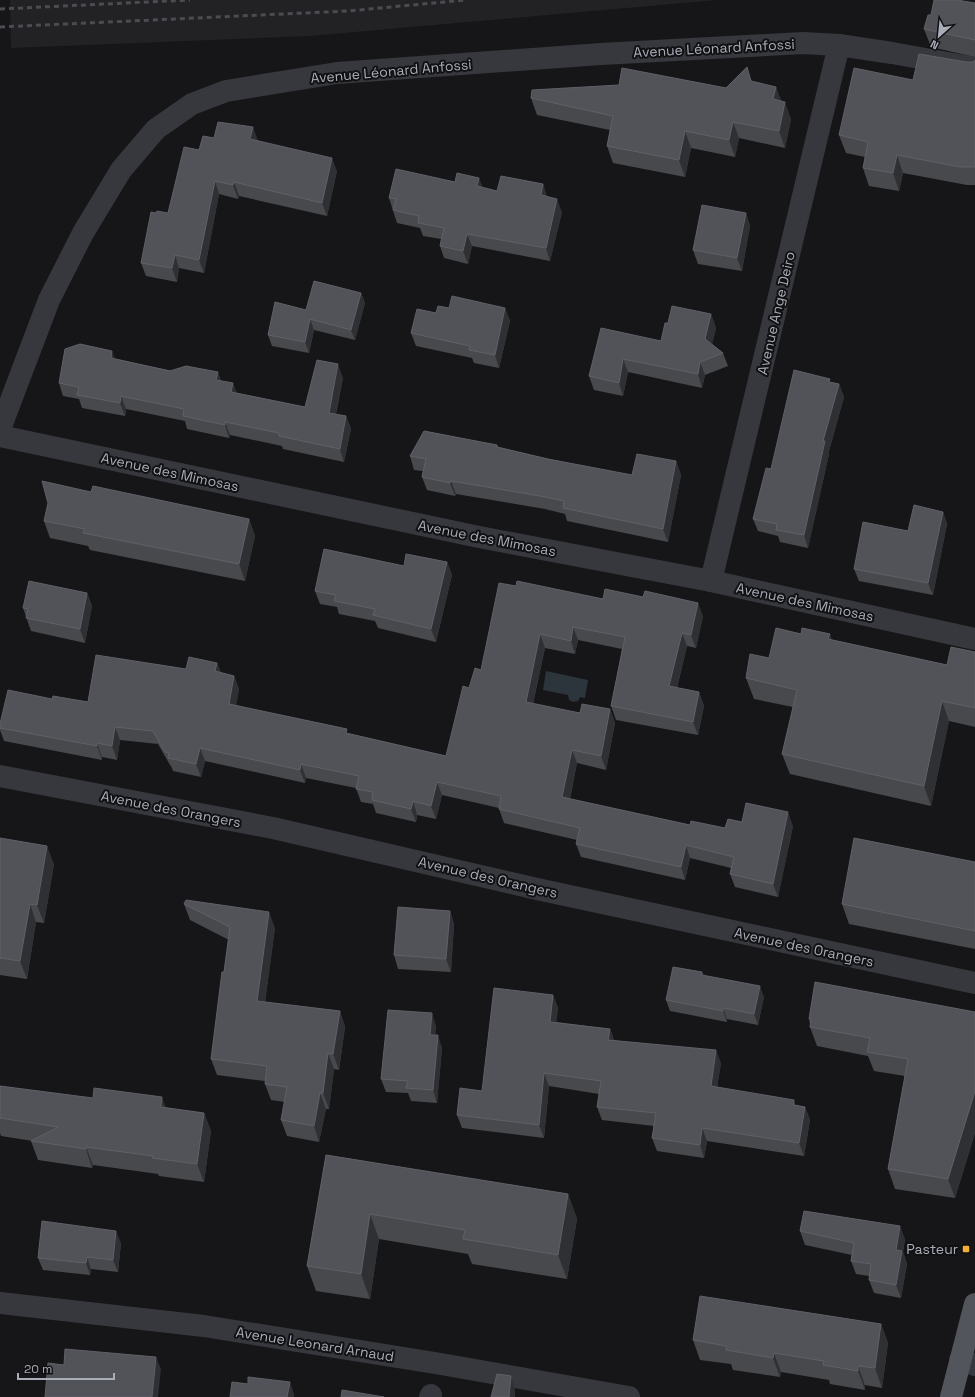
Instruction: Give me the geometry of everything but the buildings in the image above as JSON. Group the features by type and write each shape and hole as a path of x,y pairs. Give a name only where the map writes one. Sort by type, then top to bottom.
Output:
{"main road":[{"path":"951,1397 968,1363 975,1304"}],"street":[{"name":"Avenue Léonard Anfossi","path":"0,429 49,300 84,233 121,170 156,129 192,104 226,91 337,73 601,54 802,43 839,45 975,68"},
{"name":"Avenue Ange Deiro","path":"711,581 839,45"},
{"name":"Avenue des Mimosas","path":"0,436 479,537 711,581 975,638"},
{"name":"Avenue des Orangers","path":"0,776 273,828 537,889 975,983"},
{"name":"Avenue Leonard Arnaud","path":"0,1303 204,1326 435,1363 593,1394 629,1397"}],"shaded area":[{"path":"10,0 717,0 310,36 11,48"},
{"path":"546,671 588,680 585,698 580,697 578,701 573,702 569,700 568,695 543,690"}],"railway":[{"path":"0,9 190,0"},
{"path":"0,27 348,11 466,0"}],"place":[{"name":"Pasteur","path":"966,1249"}]}
